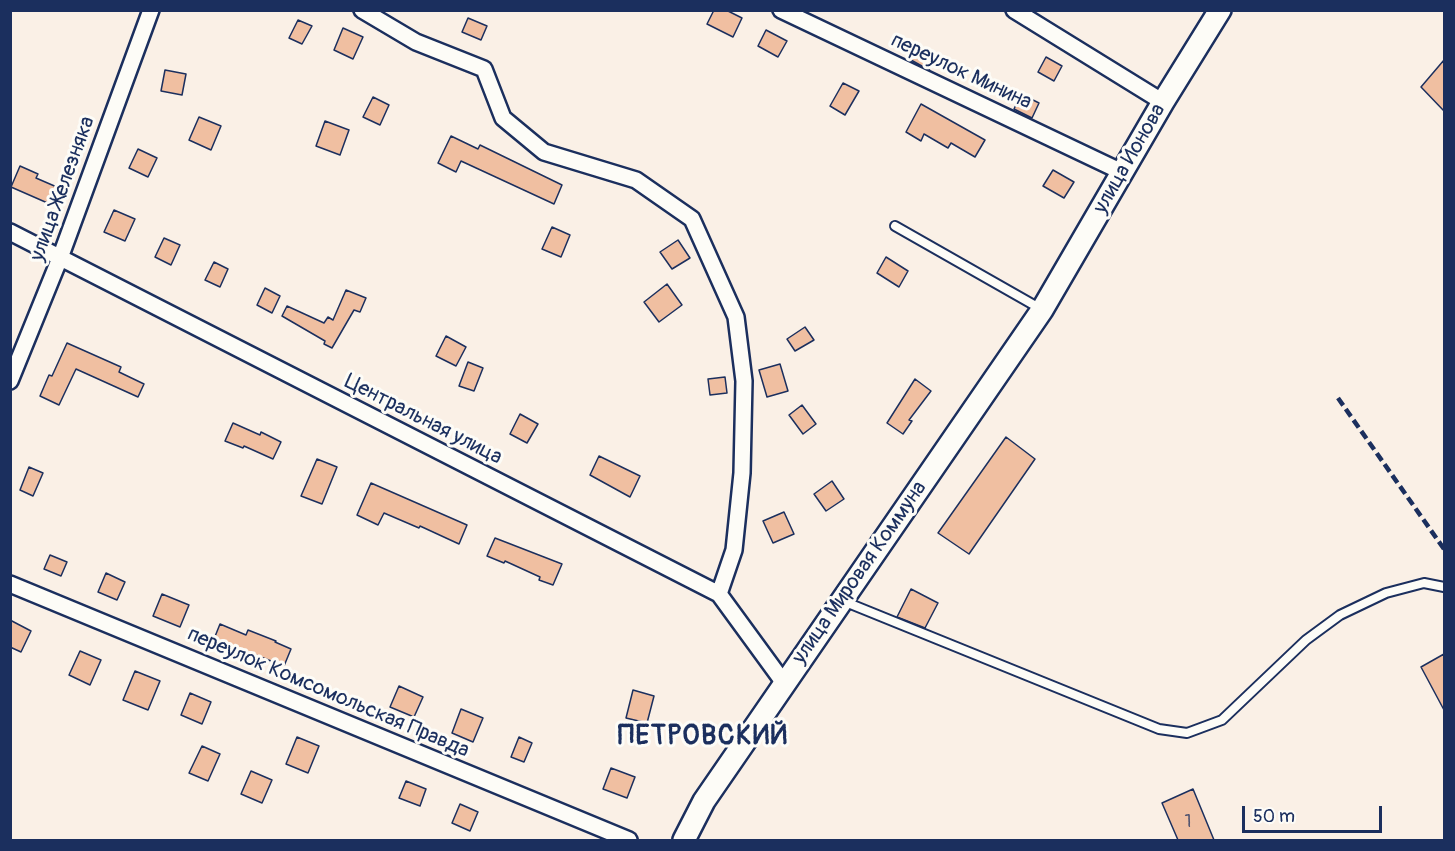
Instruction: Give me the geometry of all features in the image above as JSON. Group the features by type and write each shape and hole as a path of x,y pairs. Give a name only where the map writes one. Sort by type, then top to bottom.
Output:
{"main road":[{"name":"улица Ионова","path":"1042,310 1163,102 1220,10"},
{"name":"улица Мировая Коммуна","path":"684,840 704,801 1042,310"}],"street":[{"name":"улица Железняка","path":"10,381 60,258 151,10"},
{"path":"362,10 416,42 484,69 503,118 544,152 636,180 692,219 736,317 744,381 742,473 734,550 719,594"},
{"name":"переулок Минина","path":"781,10 1122,172"},
{"path":"1014,10 1163,102"},
{"name":"Центральная улица","path":"10,232 719,594 784,683"},
{"name":"переулок Комсомольская Правда","path":"10,584 629,840"}],"lane":[{"path":"895,226 1042,310"},
{"path":"842,600 1159,729 1187,733 1222,720 1306,640 1340,615 1386,593 1424,583 1444,587"}],"building":[{"path":"714,10 726,10 742,18 733,37 707,24"},
{"path":"468,18 487,26 481,40 462,32"},
{"path":"298,20 312,26 302,44 289,38"},
{"path":"343,28 363,37 353,59 334,50"},
{"path":"766,30 787,41 778,57 758,46"},
{"path":"917,47 936,57 929,70 911,60"},
{"path":"1046,57 1062,66 1054,81 1038,72"},
{"path":"1444,60 1444,111 1421,87"},
{"path":"165,70 186,74 182,95 161,91"},
{"path":"843,83 859,91 845,115 830,106"},
{"path":"1021,94 1039,103 1032,118 1014,109"},
{"path":"373,97 389,105 380,125 363,117"},
{"path":"921,104 985,140 975,157 951,143 948,148 924,134 921,141 906,132"},
{"path":"199,117 221,126 211,150 189,140"},
{"path":"325,121 349,130 340,155 316,146"},
{"path":"451,136 478,149 480,145 562,185 554,204 461,161 456,172 438,163"},
{"path":"138,149 157,158 148,177 129,168"},
{"path":"20,166 38,174 36,178 66,191 59,208 11,187"},
{"path":"1053,170 1074,182 1064,198 1043,186"},
{"path":"114,210 135,219 125,241 104,232"},
{"path":"552,227 570,235 561,257 542,249"},
{"path":"164,238 180,245 171,265 155,257"},
{"path":"678,240 690,258 672,269 660,252"},
{"path":"886,257 908,271 899,287 877,273"},
{"path":"214,262 228,269 220,287 205,280"},
{"path":"667,284 682,305 659,322 644,302"},
{"path":"265,288 280,296 272,313 257,305"},
{"path":"346,290 366,298 360,312 354,310 332,348 324,344 325,341 282,316 287,306 324,323 328,317 333,320"},
{"path":"805,327 814,340 795,351 787,339"},
{"path":"446,336 466,347 456,366 436,356"},
{"path":"67,343 121,367 119,372 144,384 138,397 76,369 59,405 40,396"},
{"path":"468,362 483,368 474,391 459,386"},
{"path":"780,364 788,391 767,397 759,370"},
{"path":"725,377 727,393 710,395 708,379"},
{"path":"915,379 931,391 909,420 912,421 903,434 887,423"},
{"path":"802,405 816,424 803,434 789,415"},
{"path":"520,414 538,424 527,443 510,434"},
{"path":"233,423 260,435 261,432 281,442 273,459 244,446 243,448 225,441"},
{"path":"1006,437 1035,459 969,554 938,533"},
{"path":"599,456 640,476 630,497 590,475"},
{"path":"317,459 337,467 322,504 301,496"},
{"path":"29,467 43,473 33,496 20,490"},
{"path":"832,481 844,499 826,511 814,494"},
{"path":"371,483 467,525 459,544 384,513 378,525 357,515"},
{"path":"784,512 794,534 773,543 763,521"},
{"path":"495,538 562,564 553,585 505,561 504,563 487,556"},
{"path":"50,555 67,562 61,576 44,569"},
{"path":"106,573 125,582 117,600 98,592"},
{"path":"911,589 938,603 925,628 897,617"},
{"path":"162,594 189,605 180,627 153,616"},
{"path":"10,620 31,631 21,652 10,647"},
{"path":"220,624 246,635 248,630 291,649 284,666 214,639"},
{"path":"80,651 101,660 90,685 69,675"},
{"path":"1444,654 1444,710 1421,667"},
{"path":"135,671 160,681 148,710 123,700"},
{"path":"399,686 423,697 414,717 390,707"},
{"path":"633,690 654,696 647,723 626,718"},
{"path":"190,693 211,702 202,724 181,715"},
{"path":"461,709 483,718 473,742 452,733"},
{"path":"297,737 319,746 308,773 286,764"},
{"path":"519,737 532,743 524,762 511,757"},
{"path":"202,746 220,754 208,781 189,773"},
{"path":"611,768 635,777 627,798 603,789"},
{"path":"251,771 272,780 262,803 241,794"},
{"path":"406,781 426,789 420,806 399,798"},
{"path":"1193,789 1214,840 1178,840 1162,803"},
{"path":"460,804 478,812 470,831 452,823"}],"railway":[{"path":"1338,398 1444,549"}],"district":[{"name":"ПЕТРОВСКИЙ","path":"703,737"}]}
